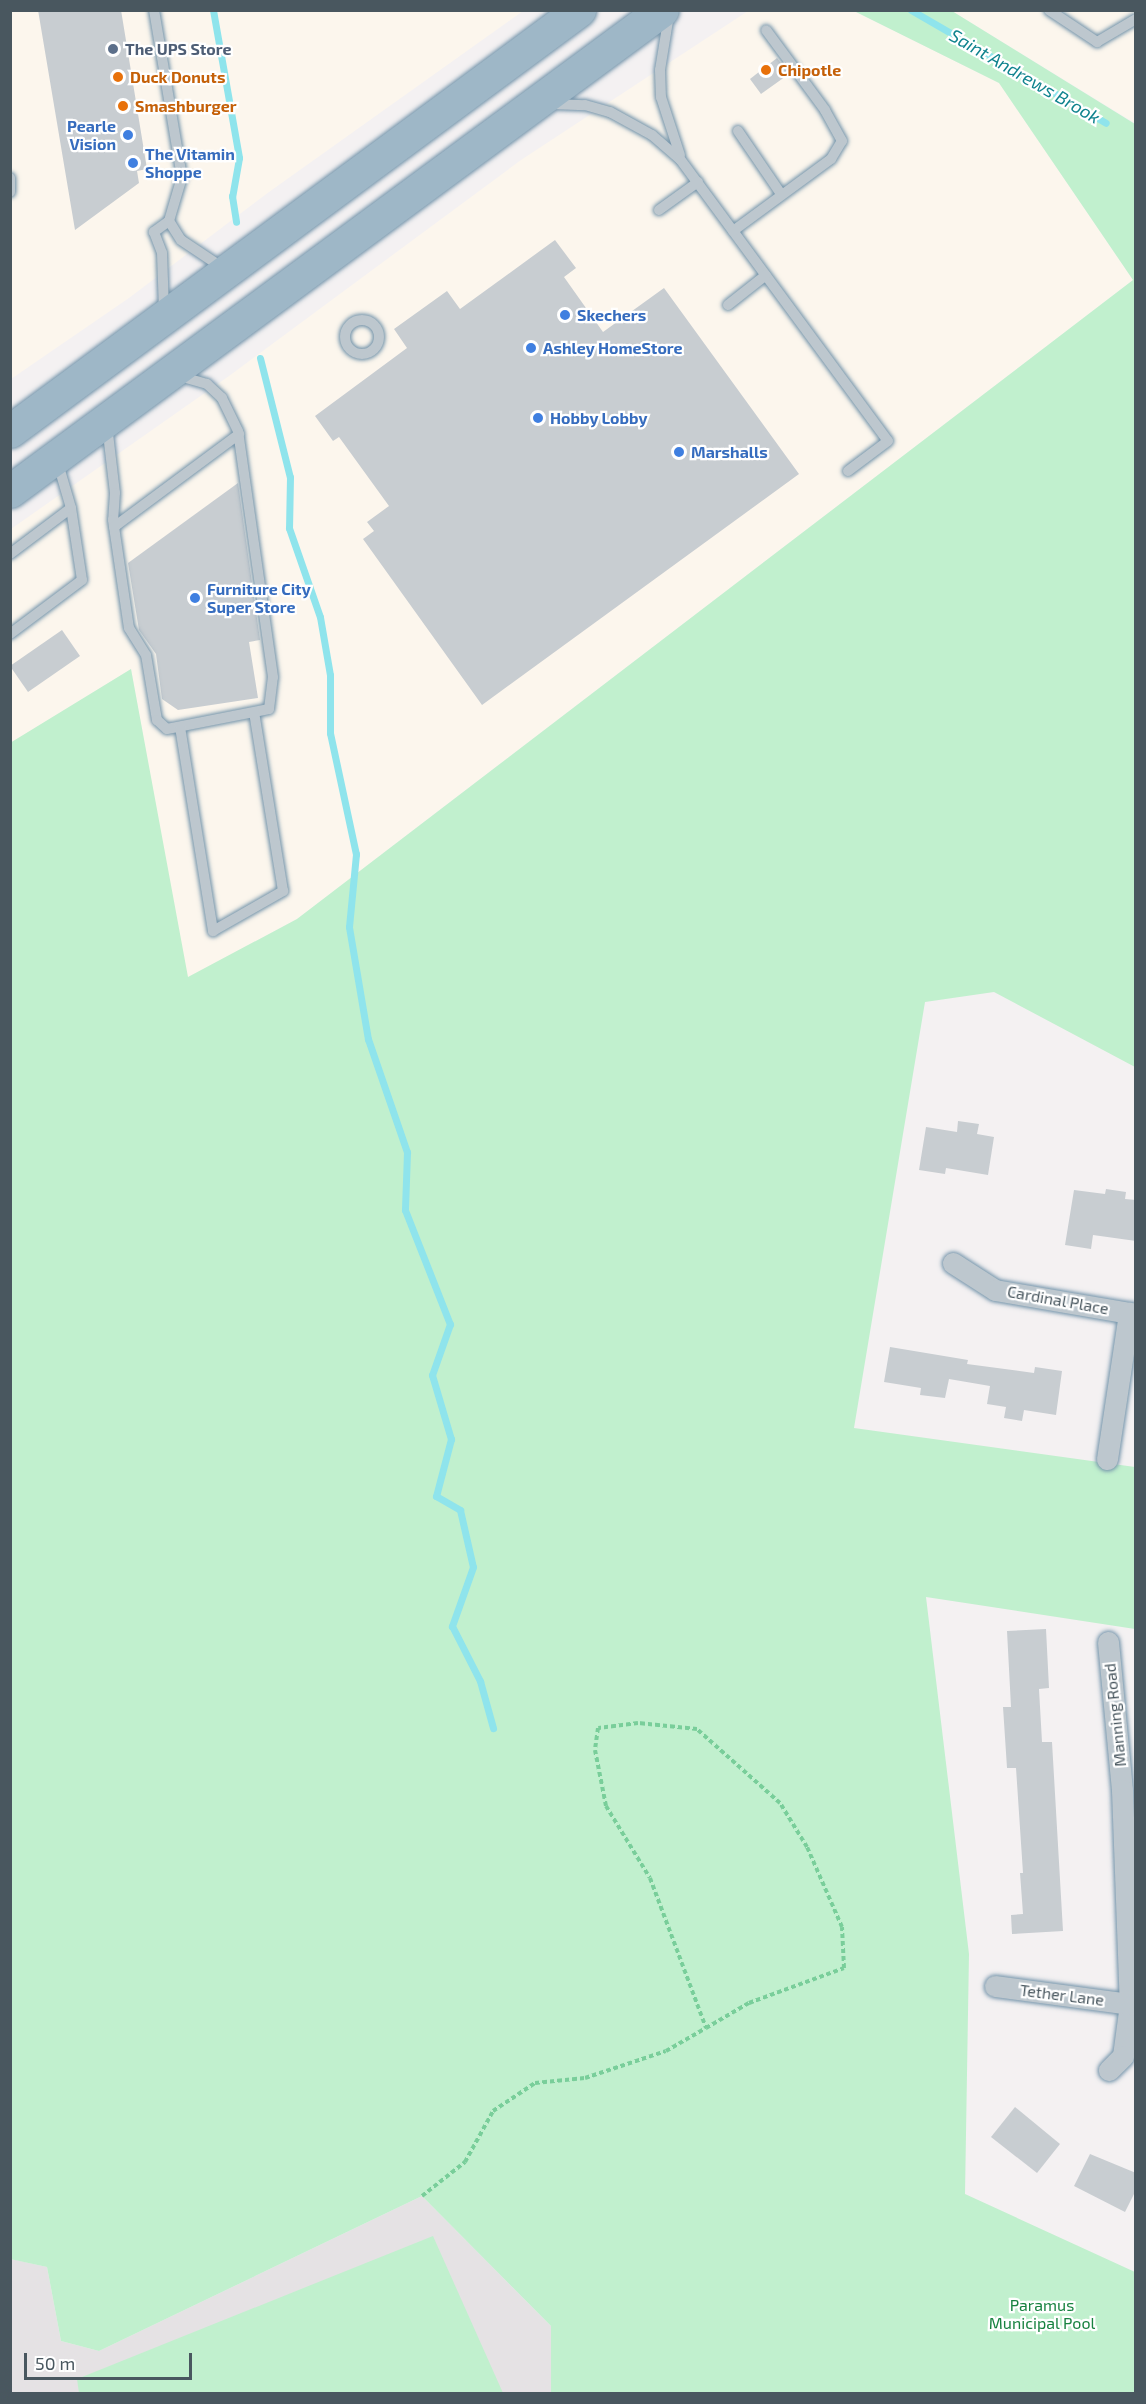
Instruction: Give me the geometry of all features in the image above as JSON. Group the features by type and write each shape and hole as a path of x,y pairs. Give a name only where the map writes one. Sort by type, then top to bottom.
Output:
{"highway":[{"path":"16,426 579,10"},
{"path":"10,491 533,109 662,10"}],"street":[{"name":"Cardinal Place","path":"953,1263 995,1290 1132,1313"},
{"path":"1107,1459 1132,1313"},
{"name":"Manning Road","path":"1108,1642 1129,1791 1130,2004 1123,2055 1108,2070"},
{"name":"Tether Lane","path":"995,1986 1130,2004"}],"lane":[{"path":"154,10 182,177 169,221 154,232 162,253 164,315"},
{"path":"670,10 663,39 661,97 671,137 687,168"},
{"path":"1049,10 1097,42 1136,19"},
{"path":"734,231 831,159 842,141 825,110 766,30"},
{"path":"533,109 558,103 610,112 652,135 687,168 888,441 848,471"},
{"path":"738,131 781,194"},
{"path":"10,178 10,192"},
{"path":"659,210 698,182"},
{"path":"169,221 181,240 226,269"},
{"path":"728,305 766,275"},
{"path":"107,420 115,493 114,527 129,628 146,655 157,720 167,729 269,709 273,677 239,434 222,398 207,384 188,376 169,375"},
{"path":"114,527 239,434"},
{"path":"10,634 82,580 71,508 57,457"},
{"path":"10,554 71,508"},
{"path":"180,727 213,931 282,891 254,712"}],"path":[{"path":"422,2196 465,2162 493,2111 534,2083 585,2078 666,2051 706,2028 749,2003 844,1968 842,1927 807,1847 780,1803 697,1729 638,1723 598,1728 595,1750 606,1806 650,1878 706,2028"}],"shaded area":[{"path":"11,11 523,11 269,192 129,298 11,379"},
{"path":"748,11 854,11 999,83 1133,280 297,919 187,978 131,669 11,743 11,529 229,376 521,160"},
{"path":"952,11 1135,11 1135,120 1133,122"},
{"path":"422,2196 551,2326 551,2393 11,2394 11,2259 47,2267 61,2341 99,2351"}],"green space":[{"name":"Paramus Municipal Pool","path":"854,11 952,11 1135,124 1135,1067 994,992 925,1002 854,1428 1135,1467 1135,1629 926,1597 969,1954 965,2194 1135,2272 1135,2393 551,2393 551,2326 422,2196 99,2351 61,2341 47,2267 10,2259 10,743 131,669 188,977 297,919 1133,280 999,83"},
{"path":"433,2236 503,2393 79,2393 77,2379"}],"building":[{"path":"38,10 121,10 147,169 137,171 139,183 75,230"},
{"path":"777,58 789,74 761,94 750,79"},
{"path":"555,240 576,268 564,277 603,332 664,288 799,474 482,705 363,539 374,531 367,522 389,506 339,437 333,441 315,416 407,348 394,329 447,291 460,309"},
{"name":"Furniture City Super Store","path":"238,483 260,640 249,642 258,698 178,710 162,699 156,654 139,630 128,563"},
{"path":"62,630 80,656 28,692 10,666"},
{"path":"958,1121 979,1124 977,1134 994,1137 988,1175 946,1168 945,1174 919,1170 926,1127 957,1132"},
{"path":"1106,1189 1126,1192 1125,1199 1136,1200 1136,1241 1093,1235 1091,1249 1065,1245 1074,1190 1105,1194"},
{"path":"890,1347 968,1360 967,1364 1034,1373 1035,1367 1062,1371 1056,1415 1024,1410 1022,1421 1004,1418 1006,1407 987,1404 990,1386 949,1379 945,1398 920,1395 921,1388 884,1382"},
{"path":"1046,1629 1049,1688 1039,1689 1042,1742 1052,1742 1063,1931 1012,1934 1011,1915 1023,1914 1020,1873 1023,1873 1016,1768 1007,1768 1003,1707 1011,1707 1007,1631"},
{"path":"1015,2107 1060,2144 1037,2173 991,2137"},
{"path":"1090,2154 1136,2173 1136,2190 1125,2212 1074,2186"}],"waterway":[{"path":"213,10 239,158 232,196 236,222"},
{"name":"Saint Andrews Brook","path":"911,10 1106,123"},
{"path":"260,358 290,477 289,528 320,617 330,675 330,733 356,854 349,927 368,1039 407,1152 405,1210 450,1324 432,1375 451,1439 436,1496 460,1510 473,1567 452,1626 480,1681 493,1728"}],"place":[{"name":"The UPS Store","path":"113,49"},
{"name":"Chipotle","path":"766,70"},
{"name":"Duck Donuts","path":"118,77"},
{"name":"Smashburger","path":"123,106"},
{"name":"Pearle Vision","path":"128,135"},
{"name":"The Vitamin Shoppe","path":"133,163"},
{"name":"Skechers","path":"565,315"},
{"name":"Ashley HomeStore","path":"531,348"},
{"name":"Hobby Lobby","path":"538,418"},
{"name":"Marshalls","path":"679,452"},
{"name":"Furniture City Super Store","path":"195,598"}]}
